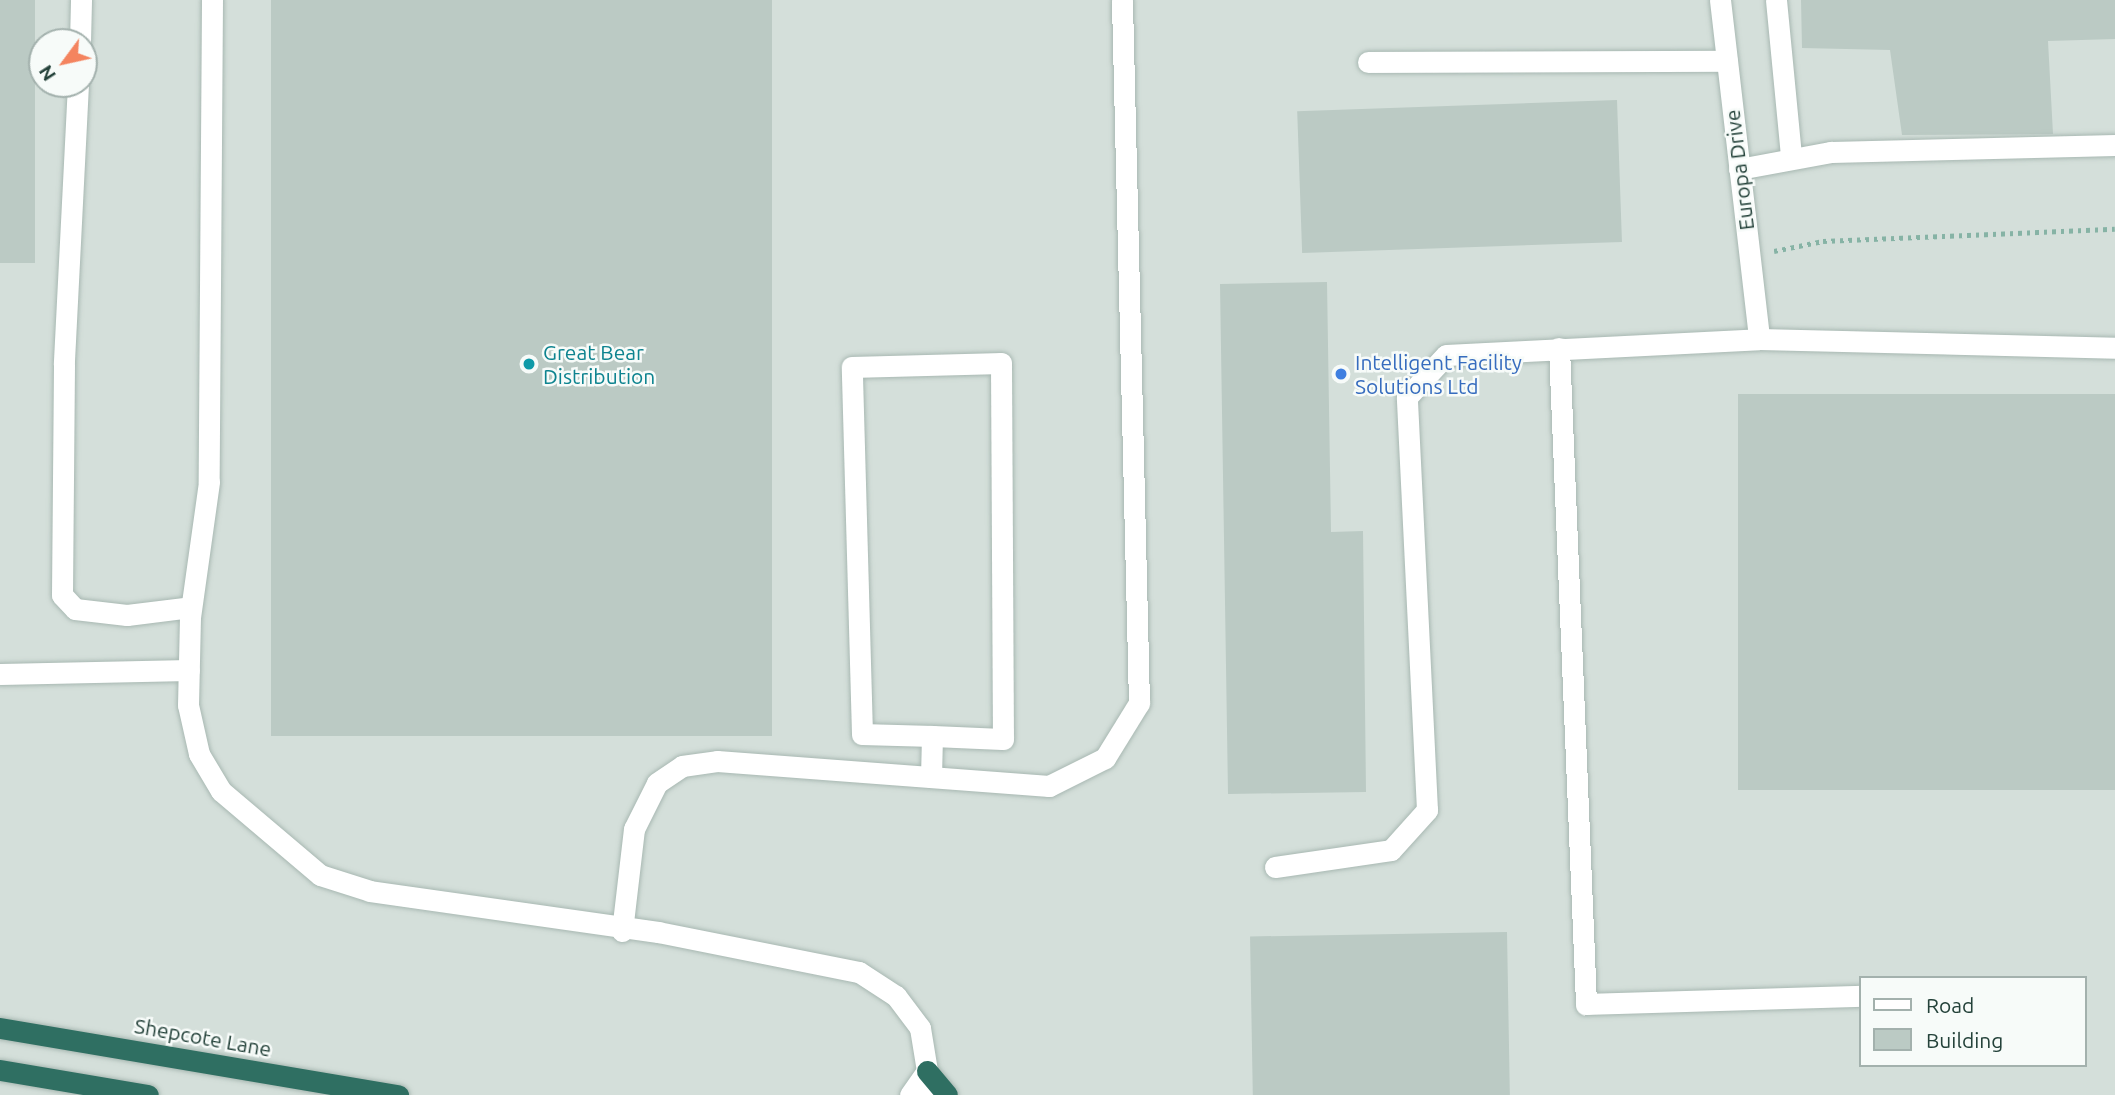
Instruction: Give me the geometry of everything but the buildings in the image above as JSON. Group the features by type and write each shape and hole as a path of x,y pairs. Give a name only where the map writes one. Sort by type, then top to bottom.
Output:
{"highway":[{"name":"Shepcote Lane","path":"0,1028 398,1095"},
{"path":"0,1070 148,1095"},
{"path":"927,1071 947,1095"}],"street":[{"path":"80,28 81,0"},
{"path":"212,0 209,482 191,607 189,670 199,754 221,791 320,875 370,891 859,972 896,996 920,1028 931,1095"},
{"path":"622,931 634,829 657,783 682,766 717,761 1049,786 1105,758 1139,703 1122,0"},
{"name":"Europa Drive","path":"1720,0 1759,339"},
{"path":"1776,0 1791,155"},
{"path":"1368,62 1727,61"},
{"path":"77,98 64,365 62,595 75,609 127,615 191,607"},
{"path":"1739,169 1791,155 2115,145"},
{"path":"1275,867 1391,850 1427,810 1407,397 1446,355 1759,339 2115,348"},
{"path":"1559,348 1587,1004 1860,996"},
{"path":"1001,363 1003,739 932,736 862,734 852,367 1001,363"},
{"path":"0,674 189,670"},
{"path":"931,777 932,736"},
{"path":"910,1095 927,1071"}],"path":[{"path":"1749,256 1823,241 2115,229"}],"shaded area":[{"path":"0,0 2115,0 2115,1095 0,1095"}],"place":[{"name":"Great Bear Distribution","path":"529,364"},
{"name":"Intelligent Facility Solutions Ltd","path":"1341,374"}]}
